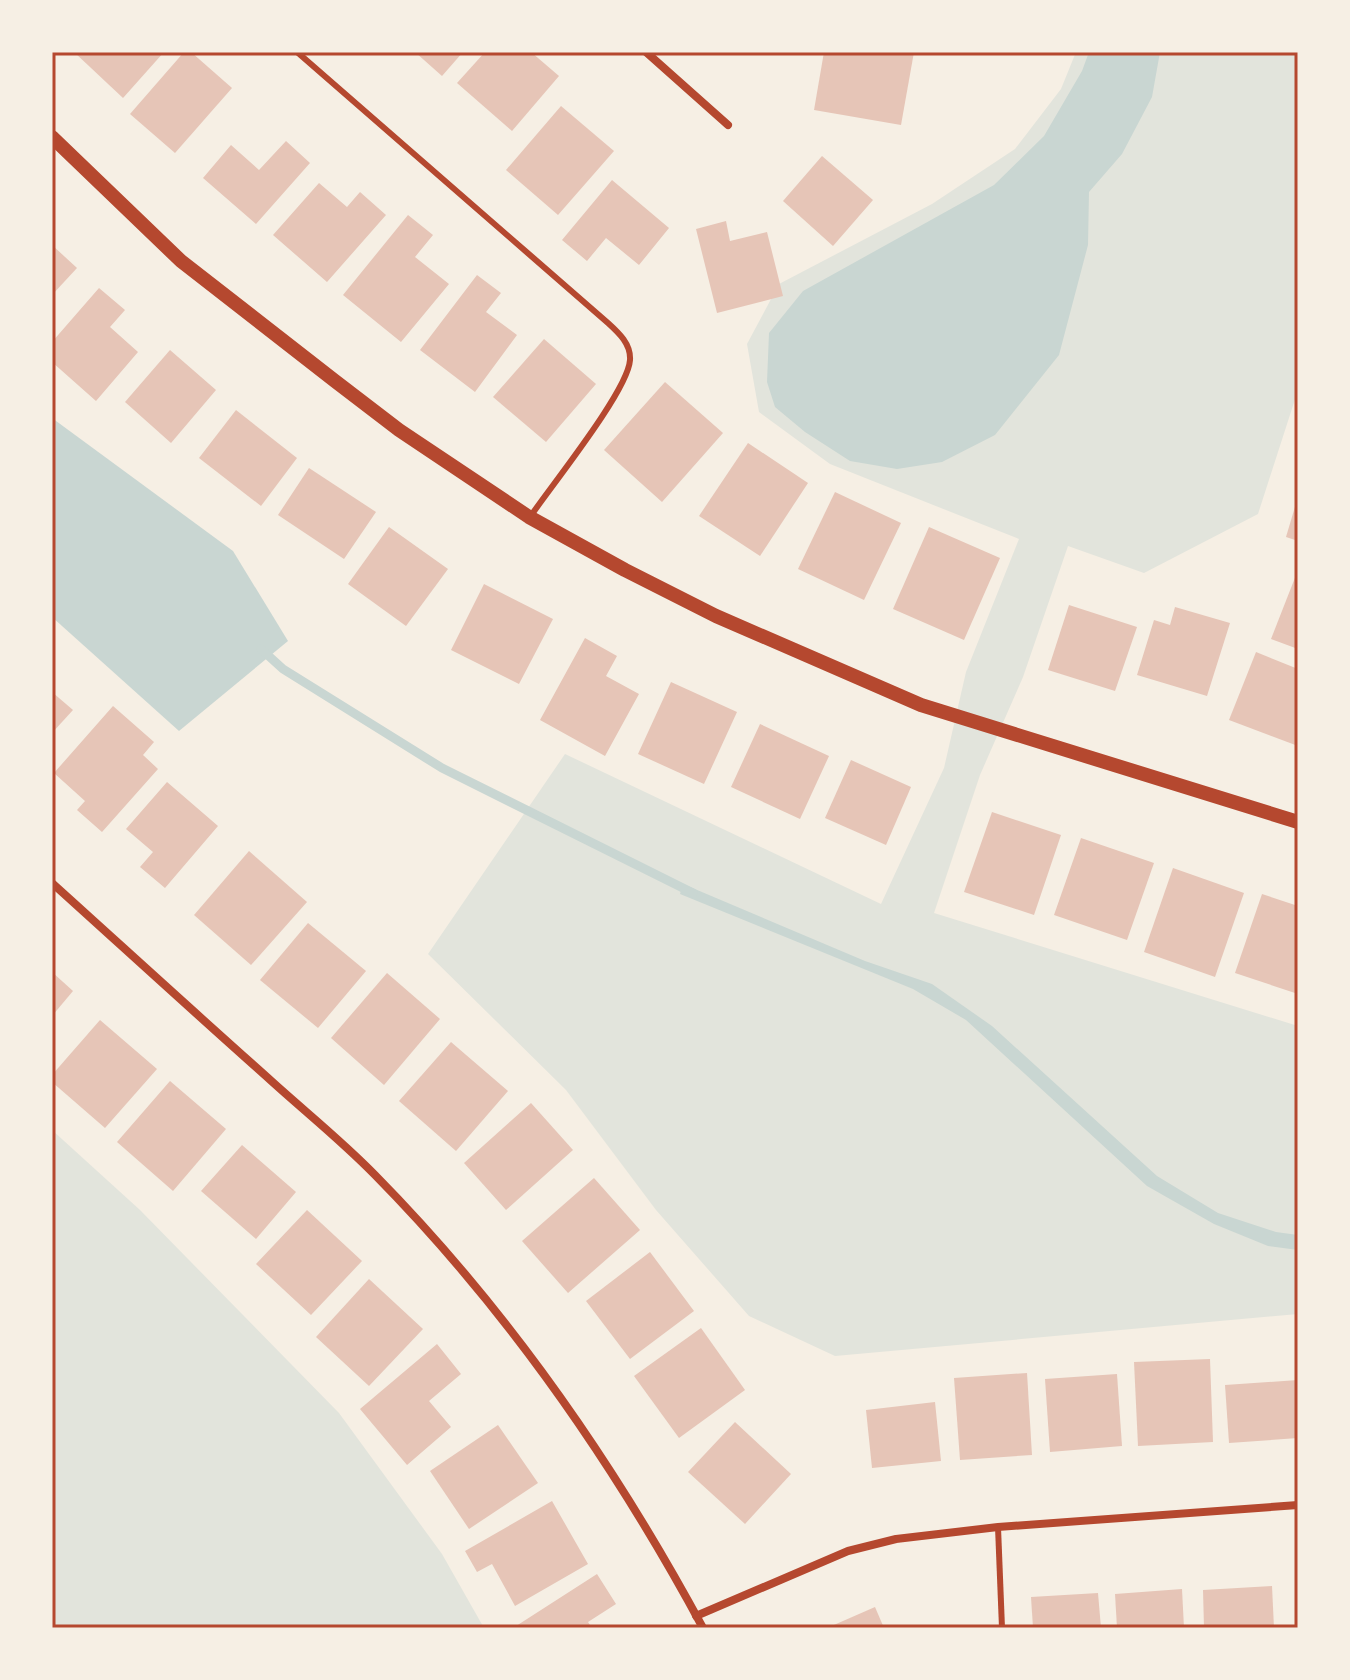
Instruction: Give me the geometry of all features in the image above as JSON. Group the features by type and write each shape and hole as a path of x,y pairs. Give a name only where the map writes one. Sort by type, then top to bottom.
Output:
{"street":[{"path":"646,52 728,125"},
{"path":"52,137 181,261 399,430 529,517 716,616 921,705 1298,822"},
{"path":"52,883 373,1173 453,1259 523,1346 586,1432 703,1628"},
{"path":"696,1616 848,1551 896,1539 998,1527 1298,1505"}],"lane":[{"path":"297,52 608,323 627,344 630,361 620,389 529,517"},
{"path":"998,1527 1002,1628"}],"shaded area":[{"path":"1076,52 1298,52 1298,390 1258,514 1144,573 1068,546 1023,677 980,775 934,913 1298,1026 1298,1314 835,1356 749,1316 656,1210 566,1090 428,954 565,754 881,904 944,768 966,672 1019,539 830,464 759,412 747,344 779,284 932,204 1015,149 1061,89"},
{"path":"1089,52 1160,52 1152,97 1122,154 1089,192 1088,245 1059,355 995,435 942,462 897,469 850,461 805,432 775,407 767,382 769,333 803,291 994,185 1044,136 1082,71"},
{"path":"52,418 233,551 288,641 179,731 52,617"},
{"path":"683,884 865,961 932,984 992,1026 1157,1176 1218,1213 1276,1232 1298,1235 1298,1250 1268,1246 1214,1224 1147,1186 966,1020 913,989 680,894"},
{"path":"52,1130 140,1210 339,1413 442,1554 484,1628 52,1628"}],"building":[{"path":"74,52 164,52 123,98"},
{"path":"184,52 191,52 232,88 175,153 130,114"},
{"path":"415,52 463,52 442,76"},
{"path":"485,52 531,52 559,76 512,131 457,83"},
{"path":"824,52 914,52 901,125 814,110"},
{"path":"561,106 614,151 558,215 506,170"},
{"path":"286,141 310,163 256,224 203,178 231,145 259,170"},
{"path":"822,156 873,200 833,246 783,201"},
{"path":"612,180 669,228 639,265 606,238 587,261 562,240"},
{"path":"319,183 347,207 360,192 386,215 327,282 273,235"},
{"path":"408,215 433,235 415,257 449,284 401,342 343,295"},
{"path":"726,221 730,241 767,232 783,296 717,313 696,229"},
{"path":"52,245 77,268 52,295"},
{"path":"477,275 501,293 486,312 517,335 475,392 420,350"},
{"path":"99,288 125,310 110,327 138,352 96,401 52,362 52,342"},
{"path":"544,339 596,384 546,442 493,397"},
{"path":"170,350 216,390 171,443 125,402"},
{"path":"665,382 723,433 662,502 604,450"},
{"path":"236,410 297,458 261,506 199,458"},
{"path":"748,443 808,483 760,556 699,516"},
{"path":"309,468 376,512 344,559 278,515"},
{"path":"835,492 901,523 864,600 798,569"},
{"path":"1298,500 1298,541 1286,537"},
{"path":"389,527 448,569 406,626 348,584"},
{"path":"929,527 1000,558 964,640 893,609"},
{"path":"1298,570 1298,649 1271,639"},
{"path":"484,584 553,619 519,684 451,650"},
{"path":"1069,605 1137,627 1115,691 1048,670"},
{"path":"1175,607 1230,623 1207,696 1137,675 1154,620 1170,625"},
{"path":"585,638 617,656 606,676 639,694 605,756 540,720"},
{"path":"1256,652 1298,669 1298,746 1229,720"},
{"path":"671,682 737,712 704,784 638,754"},
{"path":"52,692 73,710 52,733"},
{"path":"113,706 154,742 143,755 158,769 102,832 77,810 85,801 54,773"},
{"path":"760,724 829,756 800,819 731,787"},
{"path":"851,760 911,787 886,845 825,818"},
{"path":"167,782 218,826 165,888 140,867 153,852 126,829"},
{"path":"992,812 1061,835 1034,915 964,892"},
{"path":"1081,838 1154,863 1127,940 1054,915"},
{"path":"249,851 307,902 251,965 194,915"},
{"path":"1173,868 1244,893 1215,977 1144,952"},
{"path":"1262,894 1298,906 1298,994 1235,973"},
{"path":"308,923 366,971 318,1028 260,980"},
{"path":"52,972 73,991 52,1016"},
{"path":"387,973 440,1019 384,1085 331,1038"},
{"path":"100,1020 157,1069 105,1128 52,1082 52,1075"},
{"path":"451,1042 508,1091 456,1151 399,1101"},
{"path":"170,1081 226,1129 173,1191 117,1142"},
{"path":"531,1103 573,1150 506,1210 464,1163"},
{"path":"242,1145 296,1192 256,1239 201,1191"},
{"path":"594,1178 640,1230 568,1293 522,1241"},
{"path":"307,1210 362,1261 311,1315 256,1264"},
{"path":"650,1252 694,1311 630,1359 586,1301"},
{"path":"369,1279 423,1329 369,1386 316,1337"},
{"path":"701,1328 745,1390 679,1438 634,1376"},
{"path":"437,1344 461,1374 429,1401 451,1427 407,1465 360,1409"},
{"path":"1210,1359 1213,1442 1138,1446 1134,1362"},
{"path":"1027,1373 1032,1455 960,1460 954,1378"},
{"path":"1117,1374 1122,1446 1050,1452 1045,1379"},
{"path":"1298,1380 1298,1438 1229,1443 1225,1385"},
{"path":"935,1402 941,1461 872,1468 866,1410"},
{"path":"735,1422 791,1474 745,1524 688,1472"},
{"path":"498,1425 538,1483 469,1529 430,1471"},
{"path":"552,1501 588,1564 515,1606 492,1564 477,1572 465,1551"},
{"path":"597,1574 616,1604 588,1622 592,1628 513,1628"},
{"path":"1272,1586 1274,1628 1204,1628 1203,1590"},
{"path":"1182,1589 1184,1628 1117,1628 1115,1594"},
{"path":"1098,1593 1101,1628 1033,1628 1031,1597"},
{"path":"875,1607 884,1628 827,1628"}],"waterway":[{"path":"261,649 283,669 442,768 693,893"}]}
